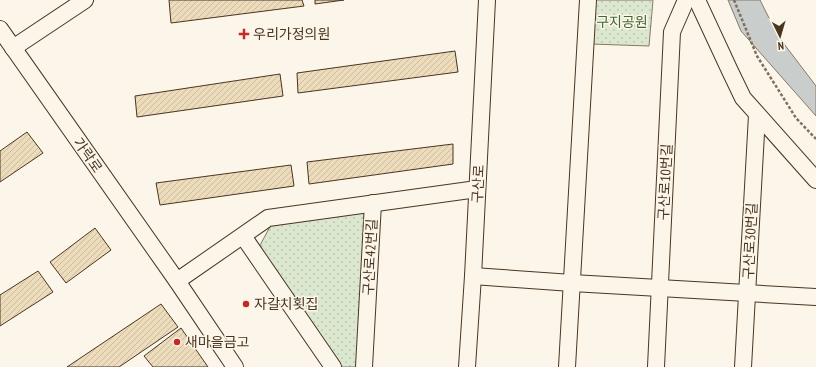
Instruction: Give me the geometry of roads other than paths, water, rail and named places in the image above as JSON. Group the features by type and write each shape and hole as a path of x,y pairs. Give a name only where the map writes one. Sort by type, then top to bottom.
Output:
{"street":[{"path":"13,48 85,0"},
{"name":"구산로","path":"467,367 487,0"},
{"path":"567,367 588,0"},
{"name":"구산로10번길","path":"656,367 672,32 686,0"},
{"path":"698,0 743,98 816,180"},
{"name":"가락로","path":"0,29 177,281 235,367"},
{"name":"구산로30번길","path":"743,367 758,115"},
{"name":"구산로42번길","path":"364,367 373,203 477,189"},
{"path":"177,281 268,218 373,203"},
{"path":"244,236 333,367"},
{"path":"473,276 816,297"}],"place":[{"name":"우리가정의원","path":"244,34"},
{"name":"자갈치횟집","path":"246,304"},
{"name":"새마을금고","path":"177,342"}],"park label":[{"name":"구지공원","path":"622,22"}]}
